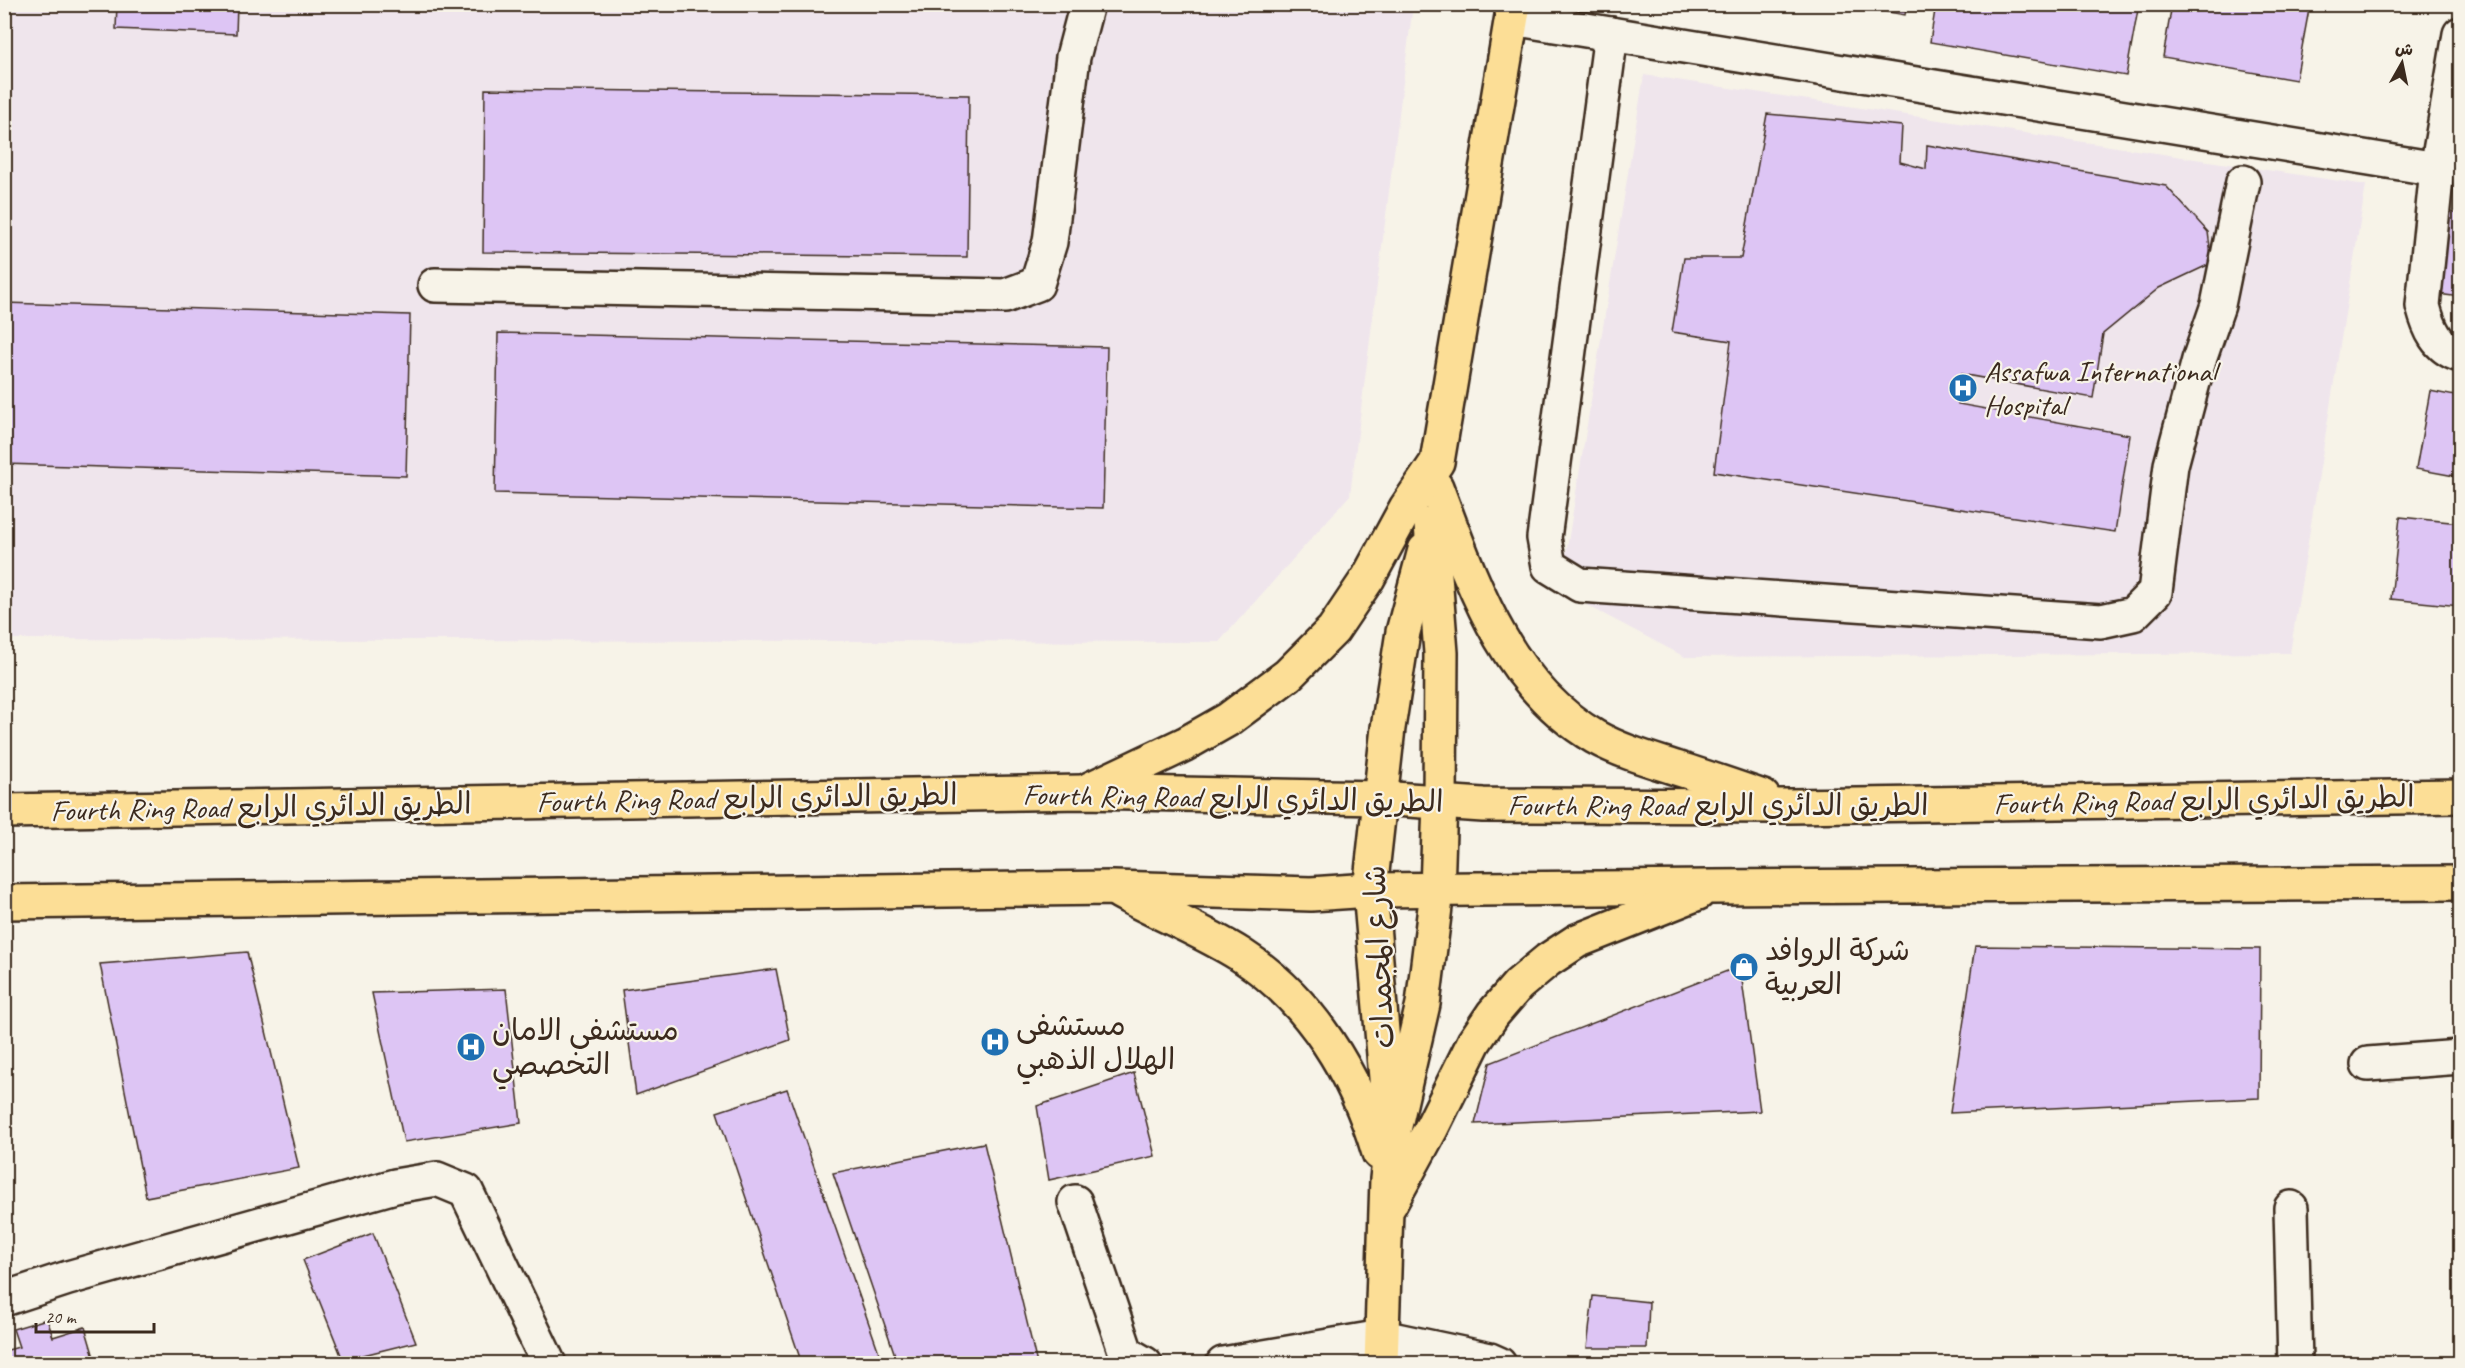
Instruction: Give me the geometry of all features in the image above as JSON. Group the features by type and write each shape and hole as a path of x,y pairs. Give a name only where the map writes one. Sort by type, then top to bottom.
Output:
{"main road":[{"name":"شارع المجمدات","path":"1391,1143 1370,890 1379,798 1403,632 1431,524 1437,474 1513,11"},
{"path":"1083,792 1185,744 1229,719 1288,675 1333,630 1368,578 1406,508 1437,474 1471,579 1494,628 1533,685 1558,711 1594,736 1631,754 1790,806"},
{"name":"شارع المجمدات","path":"1382,1350 1391,1143 1423,1004 1437,891 1441,653 1431,524"},
{"name":"Fourth Ring Road الطريق الدائري الرابع","path":"4,811 1083,792 1379,798 1483,805 1790,806 2460,796"},
{"path":"4,902 1113,888 1311,894 1370,890 1711,886 2460,883"},
{"path":"1387,1195 1432,1127 1474,1042 1493,1014 1518,985 1548,960 1577,941 1668,906 1711,886"},
{"path":"1113,888 1242,956 1268,974 1296,1000 1325,1036 1361,1100 1387,1195"}],"street":[{"path":"435,285 1005,296 1036,284 1050,242 1073,57 1087,4"},
{"path":"1513,11 1611,34 2437,169"},
{"path":"1611,34 1544,538 1548,566 1580,585 2102,621 2133,614 2155,592 2171,465 2199,360 2218,304 2243,182"},
{"path":"2460,34 2437,169 2423,306 2428,325 2439,343 2450,352 2460,355"},
{"path":"2368,1064 2460,1057"},
{"path":"4,1299 68,1278 395,1185 437,1179 466,1191 549,1364"},
{"path":"1075,1202 1126,1353 1145,1364"},
{"path":"2291,1208 2295,1364"},
{"path":"1223,1364 1382,1350 1490,1360 1499,1364"}],"shaded area":[{"path":"5,5 1413,5 1350,495 1219,642 5,639"},
{"name":"Assafwa International Hospital","path":"1644,75 2366,185 2290,653 1685,657 1560,591"}],"building":[{"path":"117,4 237,4 236,34 116,29"},
{"path":"1844,4 1907,4 1905,15"},
{"path":"1936,4 2139,4 2126,76 1930,42"},
{"path":"2172,4 2310,4 2296,80 2163,57"},
{"path":"485,89 969,95 967,257 483,252"},
{"path":"1767,114 1902,126 1900,162 1926,169 1927,145 2166,186 2208,232 2212,263 2159,288 2103,334 2093,398 1960,374 1958,404 2130,435 2115,532 1714,472 1731,341 1672,332 1684,258 1741,258"},
{"path":"2450,212 2460,214 2460,297 2438,294"},
{"path":"4,303 410,315 406,476 4,464"},
{"path":"498,333 1107,347 1103,508 495,493"},
{"path":"2430,391 2460,397 2460,477 2416,469"},
{"path":"2400,517 2460,523 2460,606 2391,599"},
{"path":"1975,946 2260,949 2259,1098 1950,1113"},
{"path":"247,952 299,1168 146,1197 100,964"},
{"path":"1740,966 1760,1111 1475,1124 1490,1063"},
{"path":"776,969 790,1040 636,1095 622,990"},
{"path":"506,989 521,1123 404,1142 372,993"},
{"path":"1134,1073 1155,1156 1049,1180 1037,1106"},
{"path":"787,1089 883,1364 802,1364 717,1112"},
{"path":"984,1143 1037,1364 898,1364 833,1173"},
{"path":"373,1233 416,1342 343,1360 303,1260"},
{"path":"1593,1296 1649,1302 1647,1348 1587,1348"},
{"path":"47,1319 53,1337 85,1327 96,1364 4,1364 4,1351 19,1347 13,1329"}],"place":[{"name":"Assafwa International Hospital","path":"1963,388"},
{"name":"شركة الروافد العربية","path":"1744,967"},
{"name":"مستشفى الهلال الذهبي","path":"995,1042"},
{"name":"مستشفى الامان التخصصي","path":"471,1047"}]}
